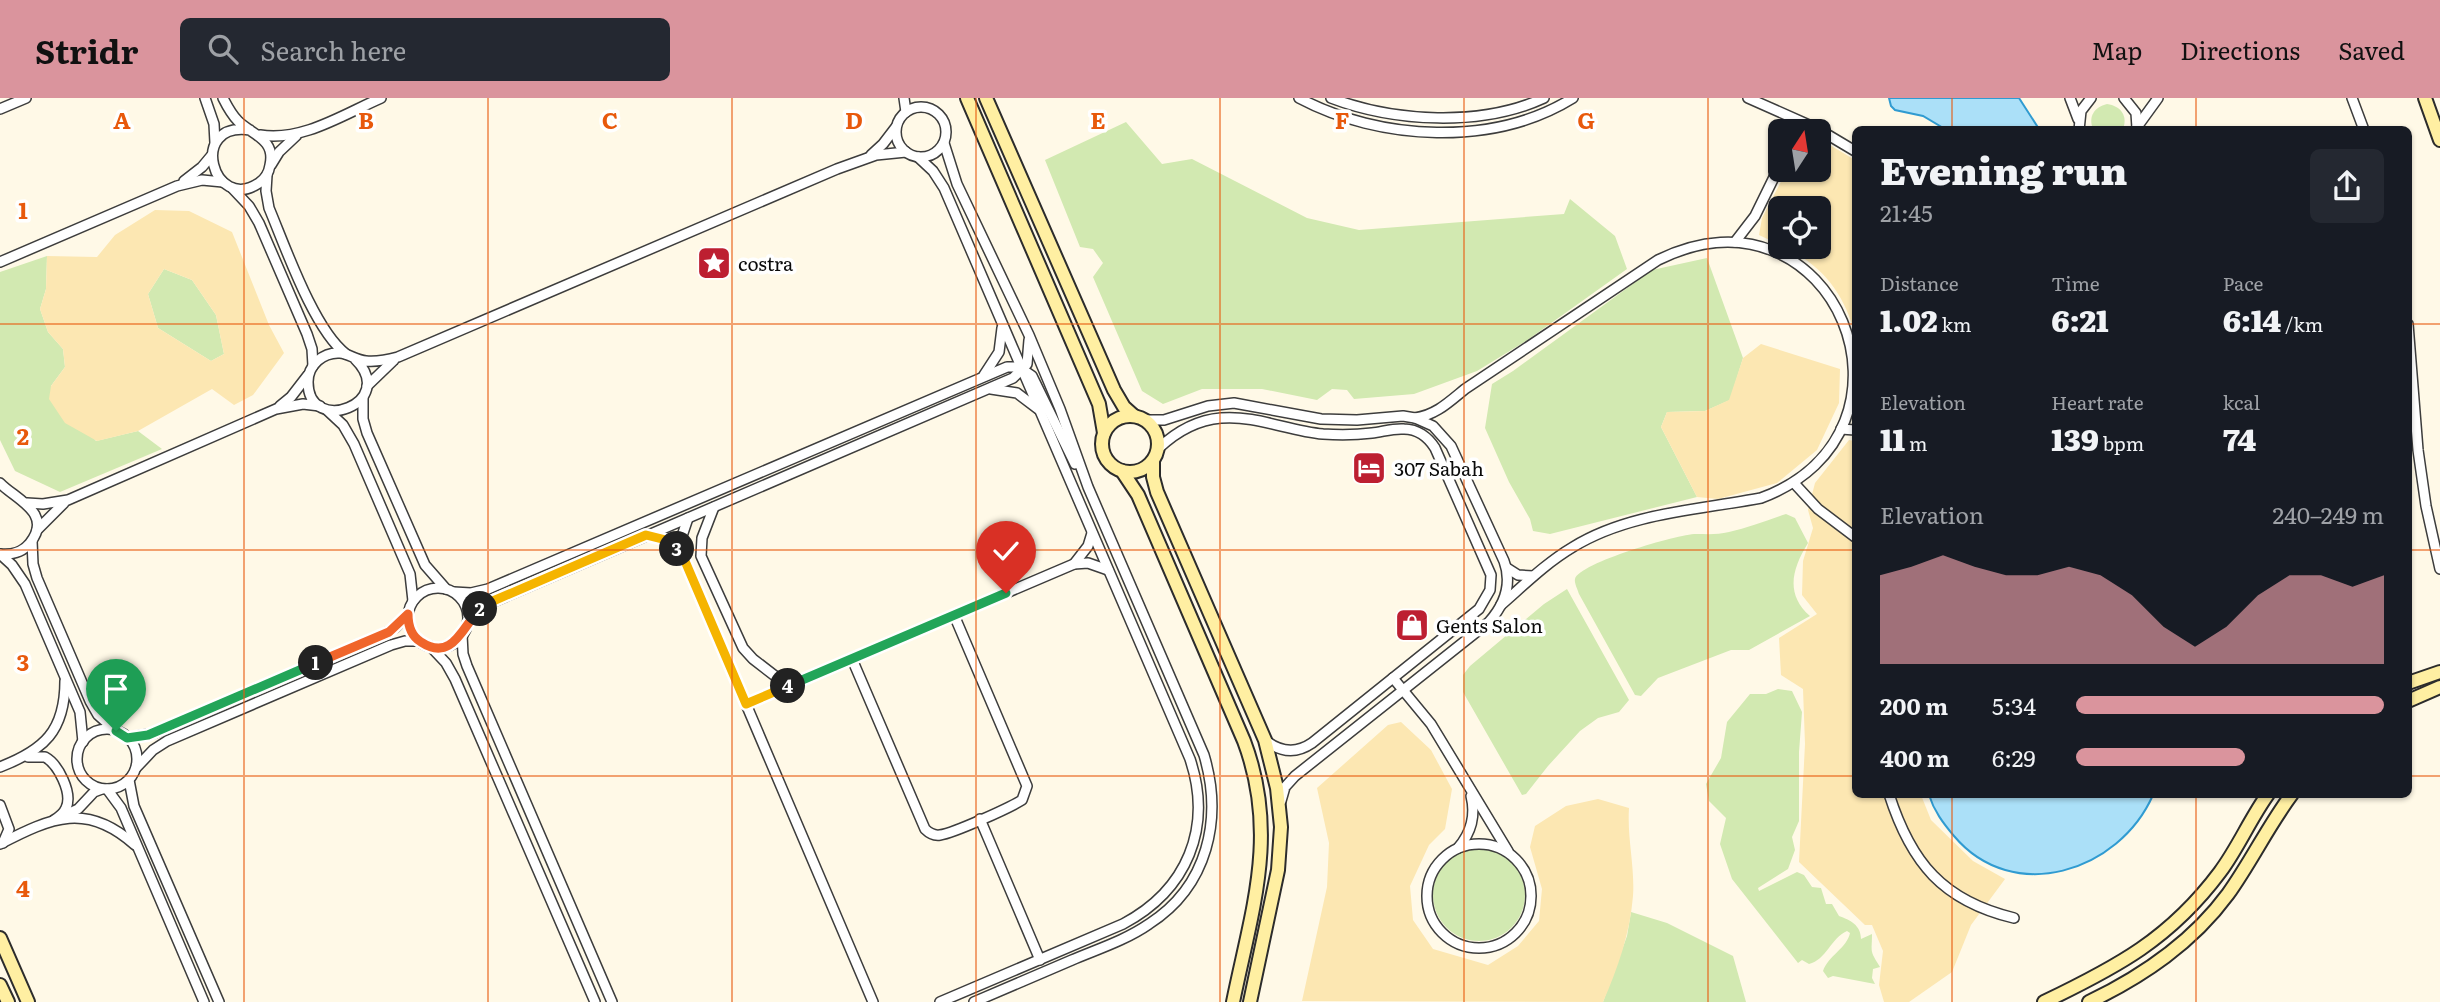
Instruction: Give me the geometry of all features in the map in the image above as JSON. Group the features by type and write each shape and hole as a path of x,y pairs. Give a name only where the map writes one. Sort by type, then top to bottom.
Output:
{"street":[{"path":"0,109 26,98"},
{"path":"127,738 155,733 381,636 396,627 408,614 413,601 410,574 354,444 343,425 323,408 309,391 311,370 307,334 259,223 249,206 215,173 215,124 205,98"},
{"path":"223,98 236,119 254,132 270,150 265,191 269,208 319,322 334,344 365,371 367,386"},
{"path":"177,186 202,167 219,139 233,130 275,136 300,133 380,98"},
{"path":"904,98 906,112"},
{"path":"923,98 946,126 944,143 957,184 1029,335 1060,409 1088,487 1204,755 1213,797 1209,841 1192,880 1174,903 1152,922 1127,937 974,1002"},
{"path":"967,98 1099,404 1104,433 1102,446 1106,459 1122,471 1138,495 1261,804 1262,851 1233,1002"},
{"path":"986,98 1114,390 1120,402 1156,432 1159,448"},
{"path":"1299,98 1336,115 1373,125 1437,131 1475,129 1520,121 1573,98"},
{"path":"1331,98 1389,114 1429,117 1493,113 1544,98"},
{"path":"1748,98 1796,119"},
{"path":"2070,98 2079,126"},
{"path":"2078,119 2085,103 2091,98"},
{"path":"2124,98 2136,113 2136,126"},
{"path":"2137,126 2158,98"},
{"path":"2352,98 2362,126"},
{"path":"2425,98 2440,140"},
{"path":"866,158 883,144 906,112 918,107 932,109"},
{"path":"896,127 897,138 906,152"},
{"path":"0,262 177,186 202,180 246,188 258,183 279,152 300,133"},
{"path":"1831,138 1852,149"},
{"path":"918,157 936,152 944,143"},
{"path":"276,410 298,390 311,370 325,356 340,353 377,361 398,357 866,158 906,152 918,157 933,171 944,188 1190,759 1197,786 1197,828 1183,867 1158,901 1123,924 940,1002"},
{"path":"1735,242 1755,216 1772,182"},
{"path":"1750,244 1755,216"},
{"path":"1415,418 1436,412 1465,389 1658,260 1673,252 1701,244 1750,244 1775,252 1801,267 1819,283 1834,302 1848,332 1852,353"},
{"path":"982,377 995,362 999,352 1002,322"},
{"path":"430,646 451,644 462,635 478,611 493,601 1013,378 1024,369 1029,358 1029,335"},
{"path":"398,357 367,386 362,412 367,433 425,565 464,603 467,624"},
{"path":"413,601 427,589 471,593 488,589 1007,367 1024,369 1035,381 1088,487"},
{"path":"2412,374 2426,506 2440,569"},
{"path":"986,390 1017,393 1040,410"},
{"path":"1279,806 1286,787 1295,776 1489,622 1501,605 1560,554 1605,531 1651,517 1761,498 1794,483 1818,463 1841,429 1852,393"},
{"path":"0,483 27,503 43,504 68,499 276,410 303,404 335,412 351,408 363,397"},
{"path":"1104,433 1113,422 1127,416 1164,421 1208,406 1234,403 1321,419 1397,415 1415,418 1433,426 1451,446 1507,568 1507,590 1501,605"},
{"path":"1428,439 1447,404"},
{"path":"1847,414 1852,420"},
{"path":"1250,1002 1278,870 1281,827 1274,773 1265,740 1157,492 1153,461 1159,448 1174,435 1206,421 1230,417 1321,433 1358,434 1404,429 1418,432 1428,439 1438,453 1489,568 1490,590 1479,609 1307,746 1294,751 1283,750 1265,740"},
{"path":"1841,429 1852,430"},
{"path":"1122,471 1139,472 1153,461"},
{"path":"1794,483 1818,509 1852,535"},
{"path":"0,495 15,496"},
{"path":"68,499 36,531 32,541 33,564 90,701 99,715 135,748 136,768"},
{"path":"27,503 35,516 36,531"},
{"path":"714,507 701,544 704,561 743,648 788,686"},
{"path":"688,518 682,536 682,554 874,1000"},
{"path":"1074,564 1088,546 1092,531"},
{"path":"646,535 666,540 682,554"},
{"path":"0,554 18,552 32,541"},
{"path":"0,554 17,571 25,584 81,718 83,742 78,756 80,770 89,782 104,789 121,808 204,1002"},
{"path":"746,704 1074,564 1088,563 1108,570"},
{"path":"1507,568 1518,575 1534,575"},
{"path":"408,614 410,629 419,641"},
{"path":"852,659 925,829 931,834 941,835 980,819 1022,800 1027,786 954,615"},
{"path":"462,635 467,666 612,1002"},
{"path":"2,844 78,809 94,792 123,785 146,755 167,741 391,645 419,641 430,646 446,663 455,680 594,1002"},
{"path":"2412,682 2440,672"},
{"path":"20,759 45,742 58,724 64,703 65,676"},
{"path":"1393,678 1424,715 1468,785 1508,852 1517,860 1529,881 1531,893 1527,916 1513,935 1492,946 1468,947 1457,943 1438,928 1432,918 1426,895 1432,872 1439,862 1458,848 1468,834 1473,818 1468,785"},
{"path":"2412,699 2440,688"},
{"path":"83,742 98,731 116,731"},
{"path":"0,767 41,755 50,759 56,767 68,803 64,811 52,821"},
{"path":"129,780 137,813 219,1002"},
{"path":"1891,798 1911,845 1938,881 1976,907 2014,918"},
{"path":"2044,1002 2130,958 2182,917 2220,871 2264,798"},
{"path":"2089,1002 2105,999 2153,966 2197,929 2227,895 2287,798"},
{"path":"0,805 9,829 2,844"},
{"path":"52,821 80,817 95,820 116,829 137,847"},
{"path":"980,819 1040,960"},
{"path":"1458,848 1478,844 1508,852"},
{"path":"0,938 28,1002"},
{"path":"0,985 8,1002"}],"green space":[{"path":"2107,104 2116,107 2122,112 2124,126 2092,126 2093,113"},
{"path":"1126,122 1162,164 1192,159 1307,218 1359,230 1564,214 1570,199 1615,236 1627,269 1526,341 1477,371 1414,394 1354,399 1347,390 1332,389 1317,400 1262,389 1202,389 1163,404 1142,391 1093,277 1103,263 1093,249 1080,247 1045,160"},
{"path":"47,256 46,289 40,309 48,332 63,349 65,367 51,386 96,441 138,431 162,449 60,492 15,471 0,440 0,272"},
{"path":"1707,258 1743,358 1730,400 1705,411 1667,412 1661,427 1697,497 1550,534 1533,531 1530,519 1509,482 1485,428 1492,384 1652,270"},
{"path":"164,269 192,280 216,315 224,354 211,361 158,328 148,294"},
{"path":"1786,514 1795,518 1808,543 1795,572 1794,590 1802,608 1810,616 1749,650 1731,650 1658,678 1641,696 1635,695 1579,594 1575,579 1593,565 1651,544 1686,535 1729,532"},
{"path":"1567,589 1629,700 1619,712 1598,718 1580,731 1526,794 1522,795 1463,692 1463,675 1470,666 1544,604"},
{"path":"1778,689 1792,691 1802,712 1799,821 1792,837 1795,850 1788,869 1758,888 1759,891 1797,872 1804,875 1812,887 1821,888 1826,904 1832,904 1839,916 1854,924 1861,939 1872,934 1872,951 1880,967 1873,969 1872,978 1875,984 1833,976 1828,978 1823,971 1848,938 1850,933 1847,931 1815,962 1809,964 1802,960 1798,963 1732,879 1720,844 1726,818 1709,801 1706,784 1721,758 1727,722 1750,694 1766,694"},
{"path":"1470,849 1488,849 1505,856 1518,869 1525,886 1525,904 1518,921 1505,934 1488,941 1470,941 1453,934 1440,921 1433,904 1433,886 1440,869 1453,856"},
{"path":"1631,912 1667,923 1733,956 1746,1002 1603,1002 1627,936"}],"sand":[{"path":"1831,146 1852,158 1852,324 1830,282 1805,259 1831,259 1831,196 1773,196 1781,182 1831,182"},
{"path":"1768,206 1768,239 1759,235 1762,218"},
{"path":"155,210 189,211 232,232 269,325 284,353 253,395 234,405 212,389 138,431 97,441 65,423 49,399 51,386 65,367 63,349 48,332 40,309 46,289 47,256 97,257 115,235","holes":["164,269 192,280 216,315 224,354 211,361 158,328 148,294"]},
{"path":"1761,344 1840,369 1839,403 1817,450 1777,483 1718,499 1697,497 1661,427 1667,412 1705,411 1729,400 1743,358"},
{"path":"1849,440 1852,440 1852,798 1922,798 1931,820 1973,861 2005,879 1971,925 1952,972 1909,1002 1884,1002 1879,985 1883,951 1872,925 1865,925 1799,862 1805,744 1803,689 1781,675 1779,638 1817,614 1802,595 1803,561 1813,528 1808,510 1815,483"},
{"path":"1401,722 1431,750 1452,789 1445,829 1429,845 1410,886 1413,920 1433,949 1488,965 1518,946 1539,921 1542,889 1530,847 1535,826 1566,806 1598,799 1629,808 1633,885 1631,910 1622,950 1603,1002 1302,1001 1327,887 1329,843 1317,788 1388,725"}],"water":[{"path":"1889,98 2019,98 2037,126 1940,126 1923,116 1895,110"},
{"path":"1931,798 2151,798 2137,822 2116,844 2091,860 2063,871 2034,874 2005,870 1978,857 1954,836 1936,812"}],"place":[{"name":"costra","path":"714,263"},
{"name":"307 Sabah","path":"1369,468"},
{"name":"Gents Salon","path":"1412,625"}],"route":[{"path":"116,731 127,738 155,733 381,636 396,627 408,614 410,629 419,641 430,646 444,647 457,640 472,617 493,601 646,535 666,540 682,554 746,704 1006,593"}]}
